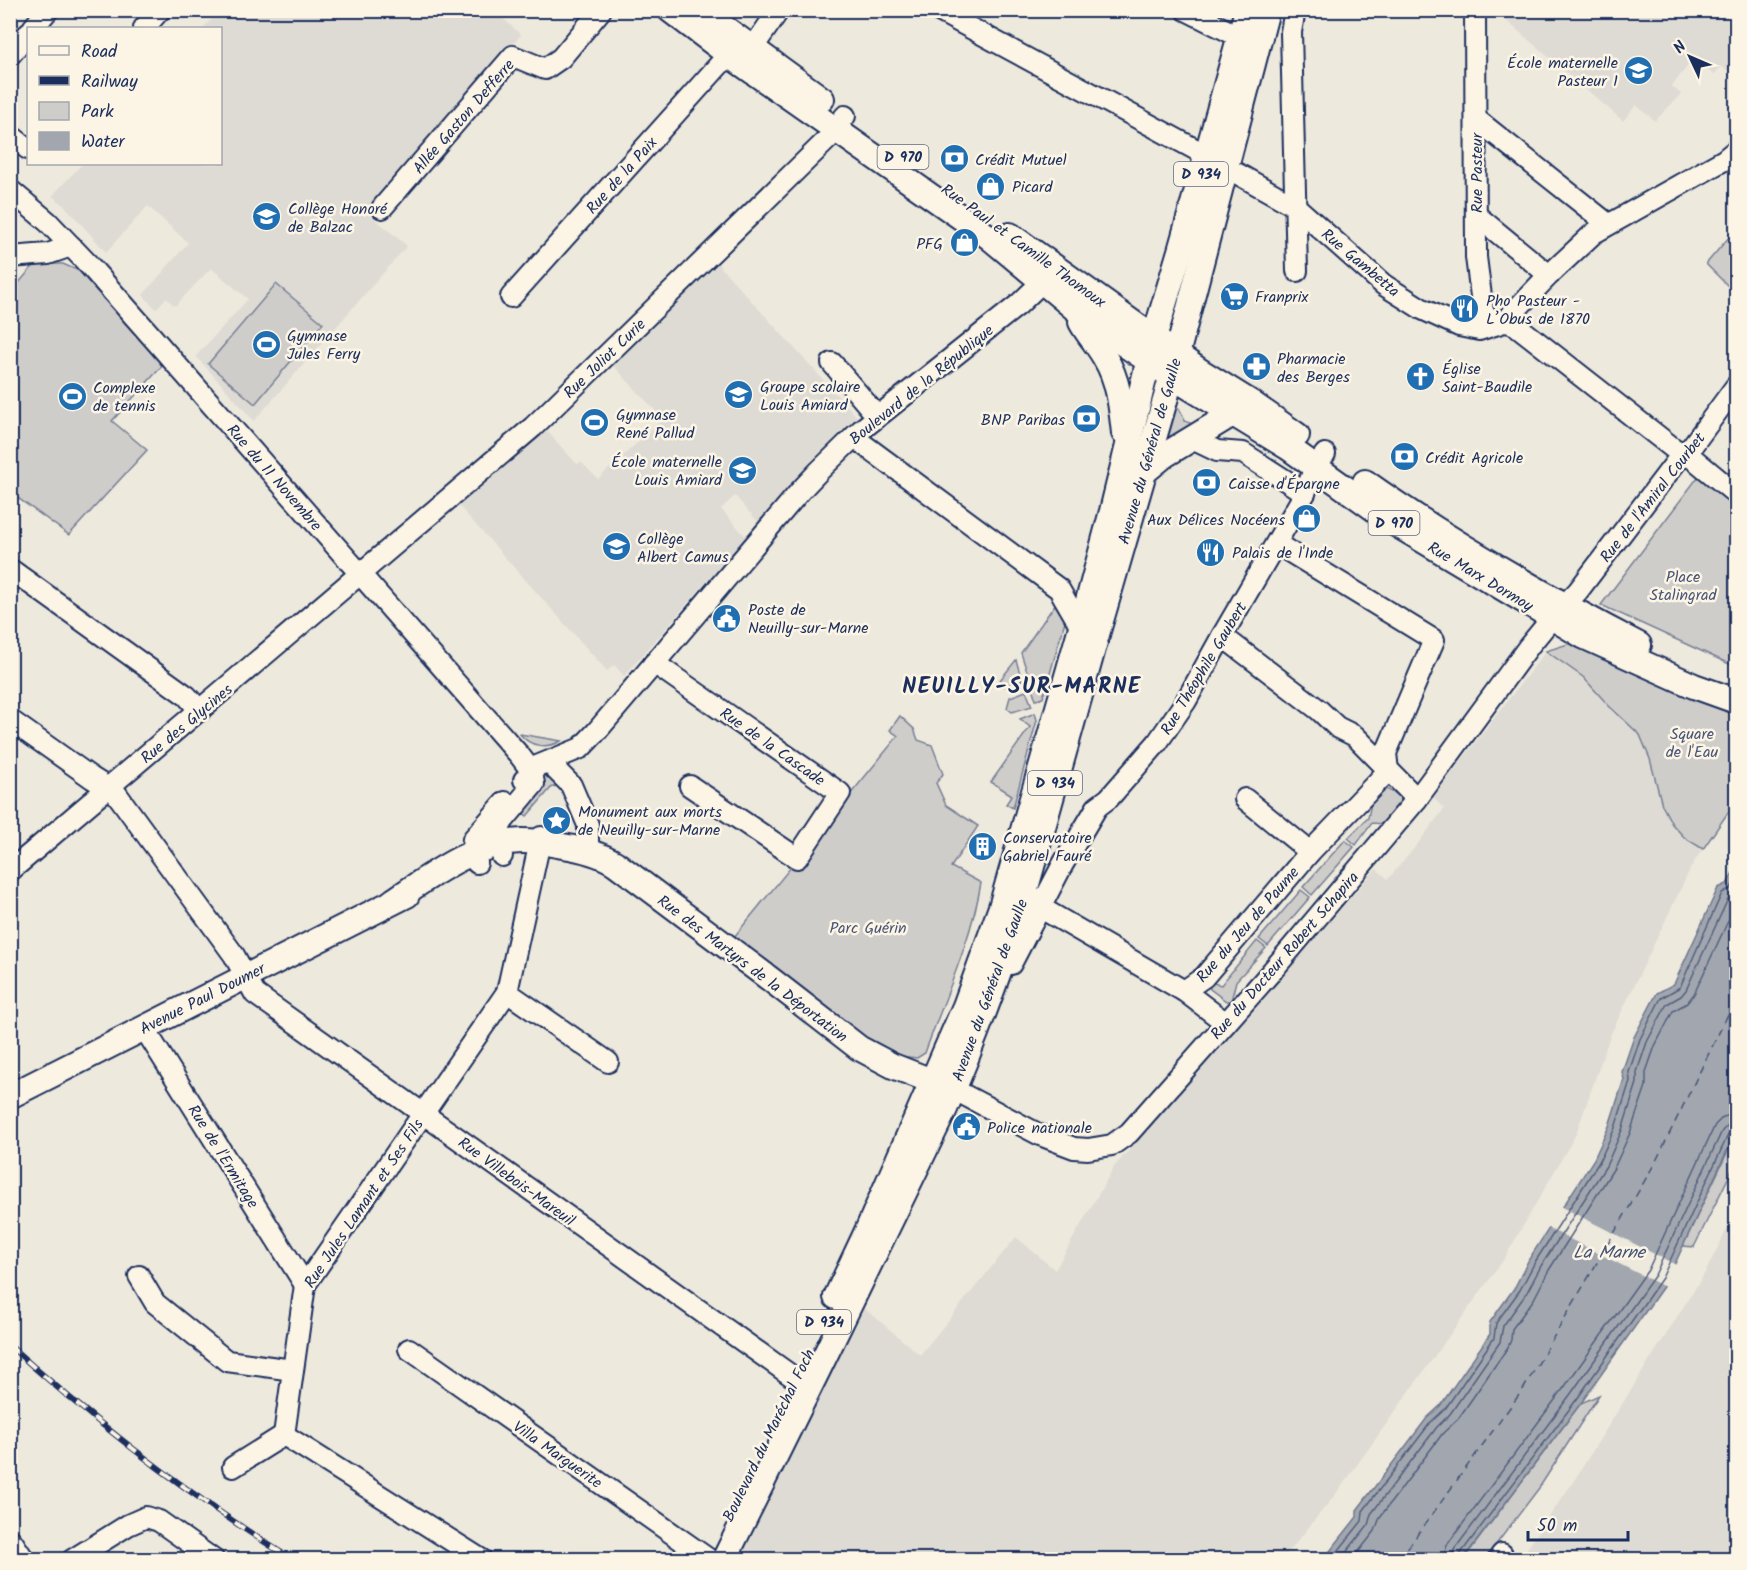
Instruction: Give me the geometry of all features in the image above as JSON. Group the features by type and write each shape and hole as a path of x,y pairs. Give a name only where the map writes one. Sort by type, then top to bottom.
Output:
{"main road":[{"name":"Rue Paul et Camille Thomoux","path":"670,10 741,51 841,122 1174,365 1239,416"},
{"name":"Rue Paul et Camille Thomoux","path":"700,10 741,51"},
{"name":"Avenue du Général de Gaulle","path":"938,1084 965,1006 1024,893 1081,627 1151,349 1240,37 1258,14"},
{"name":"Avenue du Général de Gaulle","path":"938,1084 991,994 1014,929 1174,365 1226,170 1258,14"},
{"name":"Rue Paul et Camille Thomoux","path":"841,122 989,237 1072,307 1151,349"},
{"path":"1072,307 1112,372 1118,389 1127,447"},
{"name":"Rue Paul et Camille Thomoux","path":"1174,365 1253,404 1293,433"},
{"path":"1143,473 1165,455 1239,416"},
{"name":"Rue Marx Dormoy","path":"1239,416 1410,513 1558,612 1737,699"},
{"name":"Rue Marx Dormoy","path":"1293,433 1320,460"},
{"name":"Avenue Paul Doumer","path":"10,1096 393,901 424,880 519,841 539,844"},
{"name":"Rue des Martyrs de la Déportation","path":"539,844 588,851 615,863 859,1048 873,1057 938,1084"},
{"name":"Boulevard du Maréchal Foch","path":"712,1559 907,1190 938,1084"},
{"name":"Boulevard du Maréchal Foch","path":"712,1559 938,1084"},
{"path":"10,1542 22,1560"}],"street":[{"path":"34,27 48,10"},
{"path":"145,27 160,10"},
{"name":"Allée Gaston Defferre","path":"382,208 513,56 545,69 561,58 601,10"},
{"name":"Rue de la Paix","path":"511,297 720,64 759,39 779,10"},
{"path":"938,10 1206,155"},
{"path":"1186,10 1240,37"},
{"path":"1295,10 1291,32 1297,271"},
{"name":"Rue Pasteur","path":"1475,10 1476,257 1484,312 1486,316 1504,322"},
{"path":"1258,14 1291,32"},
{"path":"10,55 27,35"},
{"path":"1476,118 1608,224"},
{"name":"Rue Joliot Curie","path":"361,575 533,427 841,122"},
{"path":"10,135 27,148"},
{"path":"1504,322 1587,239 1608,224 1724,160 1737,150"},
{"name":"Rue Gambetta","path":"1226,170 1238,174 1295,206 1384,285 1422,309 1470,329 1490,328 1504,322"},
{"name":"Rue du 11 Novembre","path":"10,190 48,222 71,246 361,575 540,767 571,785 588,825 588,851"},
{"path":"1476,215 1549,275"},
{"path":"10,257 48,254 71,246"},
{"name":"Boulevard de la République","path":"540,767 580,748 801,490 855,436 877,416 1018,305 1043,281"},
{"path":"1504,322 1512,323 1531,337 1673,448 1737,494"},
{"path":"831,363 877,416"},
{"name":"Rue de l'Amiral Courbet","path":"1558,612 1578,591 1737,386"},
{"path":"855,436 860,442 1059,589 1081,627"},
{"path":"1192,439 1217,451 1243,453 1305,493"},
{"name":"Rue Théophile Gaubert","path":"1024,893 1175,720 1305,493 1320,460"},
{"path":"1276,544 1434,640 1386,753 1388,771"},
{"path":"10,568 187,696 200,711"},
{"name":"Rue des Glycines","path":"10,871 361,575"},
{"path":"1059,589 1075,592 1092,587"},
{"name":"Rue du Docteur Robert Schapira","path":"938,1084 1061,1144 1088,1149 1112,1145 1120,1141 1140,1122 1226,1023 1417,799 1529,646 1558,612"},
{"path":"1222,636 1319,710 1337,727 1355,736 1417,799"},
{"name":"Rue de la Cascade","path":"654,663 840,793 797,858 690,786"},
{"name":"Rue Villebois-Mareuil","path":"10,720 92,778 116,792 234,955 255,994 796,1379"},
{"path":"501,850 499,829 534,784 540,767"},
{"path":"475,858 473,839 540,767"},
{"name":"Rue du Jeu de Paume","path":"1024,893 1048,912 1184,991 1204,977 1310,852 1388,771"},
{"path":"1245,800 1310,852"},
{"name":"Rue Jules Lamant et Ses Fils","path":"284,1436 305,1285 507,992 539,844"},
{"path":"1184,991 1226,1023"},
{"path":"507,992 608,1062"},
{"name":"Rue de l'Ermitage","path":"144,1028 305,1285"},
{"path":"139,1276 155,1303 227,1361 293,1370"},
{"name":"Villa Marguerite","path":"409,1349 712,1559"},
{"path":"233,1467 284,1436 482,1560"},
{"path":"72,1560 128,1525 146,1517 159,1521 214,1560"}],"shaded area":[{"name":"Collège Honoré de Balzac","path":"220,11 495,11 521,35 368,213 407,246 254,421 196,356 248,299 211,268 175,306 166,298 156,309 143,295 188,243 148,206 106,252 65,206 52,196 81,165 222,165 222,27 204,27"},
{"name":"École maternelle Pasteur 1","path":"1495,11 1736,11 1736,77 1721,66 1714,75 1693,59 1672,86 1681,94 1655,121 1636,105 1623,121"},
{"path":"716,262 858,418 813,459 758,522 735,496 721,509 746,537 624,676 614,665 607,671 458,505 546,430 577,464 581,462 598,479 663,419 612,364"},
{"path":"1546,651 1583,677 1640,735 1650,759 1662,805 1685,838 1703,849 1692,865 1610,1036 1576,1134 1504,1259 1339,1490 1283,1559 737,1560 864,1308 920,1355 1016,1237 1055,1270 1114,1167 1376,869 1388,879 1416,846 1444,809 1433,797"},
{"path":"1736,1211 1736,1559 1520,1559 1573,1482 1705,1273"}],"green space":[{"path":"1736,229 1736,294 1706,264"},
{"name":"Complexe de tennis","path":"35,264 63,264 79,271 163,365 112,421 147,450 69,535 11,493 11,292"},
{"name":"Gymnase Jules Ferry","path":"276,284 323,323 255,404 208,364"},
{"path":"1171,405 1179,408 1185,421 1192,424 1159,454"},
{"name":"Place Stalingrad","path":"1698,477 1736,505 1736,667 1601,605"},
{"path":"1056,603 1065,621 1043,698 1036,700 1021,653"},
{"name":"Square de l'Eau","path":"1571,643 1736,713 1736,801 1703,849 1685,838 1672,824 1662,805 1650,759 1640,735 1583,677 1546,651"},
{"path":"1016,660 1022,680 1004,686 1000,680"},
{"path":"1026,691 1032,706 1012,712 1007,708 1010,697"},
{"path":"1035,713 1037,720 1013,808 1006,804 1012,795 991,782 1030,727 1020,719"},
{"name":"Parc Guérin","path":"900,716 914,729 918,740 932,745 943,774 936,783 946,805 978,826 951,867 981,883 977,905 957,969 925,1053 917,1058 884,1054 729,943 898,736 890,730"},
{"path":"520,734 561,741 545,746 539,745 529,742"},
{"path":"541,770 559,785 551,788 527,816 519,810"},
{"path":"1386,789 1399,795 1401,802 1384,824 1372,823 1356,845 1348,838 1368,818 1372,798"},
{"path":"1345,840 1354,847 1312,895 1303,887"},
{"path":"1301,890 1310,897 1268,946 1259,939"},
{"path":"1257,941 1266,948 1236,981 1231,1001 1226,1001 1210,989 1209,982 1221,985"},
{"path":"1736,1134 1736,1162 1694,1247 1683,1246"},
{"path":"1599,1395 1539,1488 1485,1559 1463,1560 1581,1403"}],"water":[{"name":"La Marne","path":"1736,867 1736,1131 1667,1281 1581,1403 1463,1559 1323,1560 1357,1517 1357,1510 1427,1418 1440,1406 1490,1334 1490,1322 1515,1287 1529,1259 1594,1159 1609,1126 1624,1079 1622,1072 1634,1037 1657,993 1674,984 1718,888 1727,884"}],"pier":[{"path":"1560,1206 1678,1266 1667,1288 1546,1227"}],"ferry route":[{"path":"1399,1560 1524,1388 1655,1163 1736,998"}],"railway":[{"path":"10,1346 77,1404 147,1459 219,1512 293,1560"}],"place":[{"name":"École maternelle Pasteur 1","path":"1639,71"},
{"name":"Crédit Mutuel","path":"954,159"},
{"name":"Picard","path":"991,186"},
{"name":"Collège Honoré de Balzac","path":"267,217"},
{"name":"PFG","path":"964,243"},
{"name":"Franprix","path":"1234,296"},
{"name":"Pho Pasteur - L’Obus de 1870","path":"1465,309"},
{"name":"Gymnase Jules Ferry","path":"266,344"},
{"name":"Pharmacie des Berges","path":"1256,367"},
{"name":"Église Saint-Baudile","path":"1421,377"},
{"name":"Groupe scolaire Louis Amiard","path":"739,395"},
{"name":"Complexe de tennis","path":"72,396"},
{"name":"BNP Paribas","path":"1086,419"},
{"name":"Gymnase René Pallud","path":"595,423"},
{"name":"Crédit Agricole","path":"1404,457"},
{"name":"École maternelle Louis Amiard","path":"743,470"},
{"name":"Caisse d'Épargne","path":"1207,483"},
{"name":"Aux Délices Nocéens","path":"1306,519"},
{"name":"Collège Albert Camus","path":"616,547"},
{"name":"Palais de l'Inde","path":"1211,552"},
{"name":"Poste de Neuilly-sur-Marne","path":"727,618"},
{"name":"Monument aux morts de Neuilly-sur-Marne","path":"557,820"},
{"name":"Conservatoire Gabriel Fauré","path":"982,846"},
{"name":"Police nationale","path":"966,1127"}],"district":[{"name":"NEUILLY-SUR-MARNE","path":"1022,685"}]}
